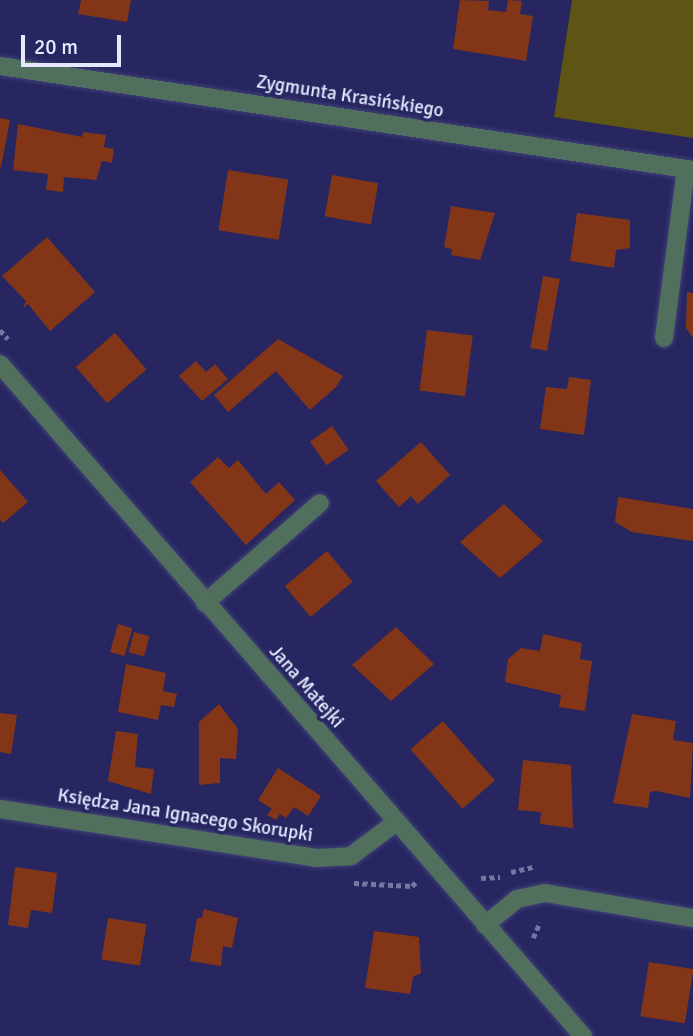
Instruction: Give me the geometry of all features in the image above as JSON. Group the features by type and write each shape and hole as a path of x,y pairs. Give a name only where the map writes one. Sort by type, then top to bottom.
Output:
{"street":[{"name":"Zygmunta Krasińskiego","path":"0,66 689,169"},
{"path":"664,338 689,169"},
{"name":"Jana Matejki","path":"0,364 395,823 583,1036"},
{"path":"205,603 320,503"},
{"name":"Księdza Jana Ignacego Skorupki","path":"0,809 316,858 351,856 395,823"},
{"path":"485,925 517,900 545,893 693,918"}],"path":[{"path":"0,330 18,351"},
{"path":"468,872 488,879 527,866 541,869"}],"shaded area":[{"path":"572,0 693,0 693,138 554,117"}],"building":[{"path":"81,0 131,0 127,22 78,14"},
{"path":"460,0 489,1 488,10 506,12 508,0 522,1 520,14 533,16 526,61 453,49"},
{"path":"0,118 10,120 1,167 0,167"},
{"path":"18,124 82,137 83,132 106,135 104,147 114,149 112,163 102,161 96,180 64,177 63,192 46,190 48,174 13,170"},
{"path":"228,170 288,180 279,240 218,230"},
{"path":"332,175 378,183 371,225 325,216"},
{"path":"451,206 495,213 480,260 451,255 452,249 444,247"},
{"path":"577,213 630,220 630,248 616,250 614,268 570,261"},
{"path":"47,237 95,292 50,331 28,304 23,308 26,301 2,276"},
{"path":"543,276 560,279 547,351 530,348"},
{"path":"687,292 693,293 693,338 686,328"},
{"path":"427,330 473,336 465,396 420,391"},
{"path":"115,333 146,369 107,403 76,367"},
{"path":"278,339 343,376 336,387 310,410 276,371 228,412 214,395"},
{"path":"196,361 206,372 215,364 228,379 202,401 179,376"},
{"path":"569,377 591,380 584,435 540,429 546,387 567,389"},
{"path":"332,426 349,450 327,465 310,441"},
{"path":"421,442 450,475 418,504 411,496 399,507 376,481"},
{"path":"218,457 229,468 238,460 266,494 279,482 295,500 246,545 190,482"},
{"path":"0,470 28,502 3,523 0,520"},
{"path":"618,497 693,509 693,541 632,532 615,522"},
{"path":"504,504 543,541 500,578 460,542"},
{"path":"327,551 353,582 311,617 285,586"},
{"path":"118,624 132,628 124,656 110,652"},
{"path":"396,627 434,664 391,701 352,665"},
{"path":"134,632 149,636 144,656 129,652"},
{"path":"543,634 582,643 580,659 592,661 585,711 559,707 561,695 505,682 508,659 521,648 540,651"},
{"path":"126,664 166,673 163,691 177,694 174,707 161,705 158,720 118,712"},
{"path":"219,704 238,729 236,759 220,758 220,783 199,785 199,722"},
{"path":"0,713 17,715 11,754 0,752"},
{"path":"632,714 676,721 673,740 693,743 690,798 656,791 650,792 648,808 613,803"},
{"path":"443,721 495,781 462,809 411,749"},
{"path":"116,731 138,734 135,767 154,769 151,794 108,781"},
{"path":"523,760 571,765 573,828 540,824 541,812 518,810"},
{"path":"278,768 321,796 308,816 294,807 286,818 280,814 276,820 267,815 272,809 258,800"},
{"path":"15,867 57,873 52,913 31,910 28,928 8,925"},
{"path":"204,909 238,918 232,948 223,946 221,966 190,961 197,918 202,918"},
{"path":"108,918 147,924 140,966 101,959"},
{"path":"374,931 419,937 421,973 413,977 410,994 365,988"},
{"path":"649,962 693,969 685,1023 640,1016"}]}
